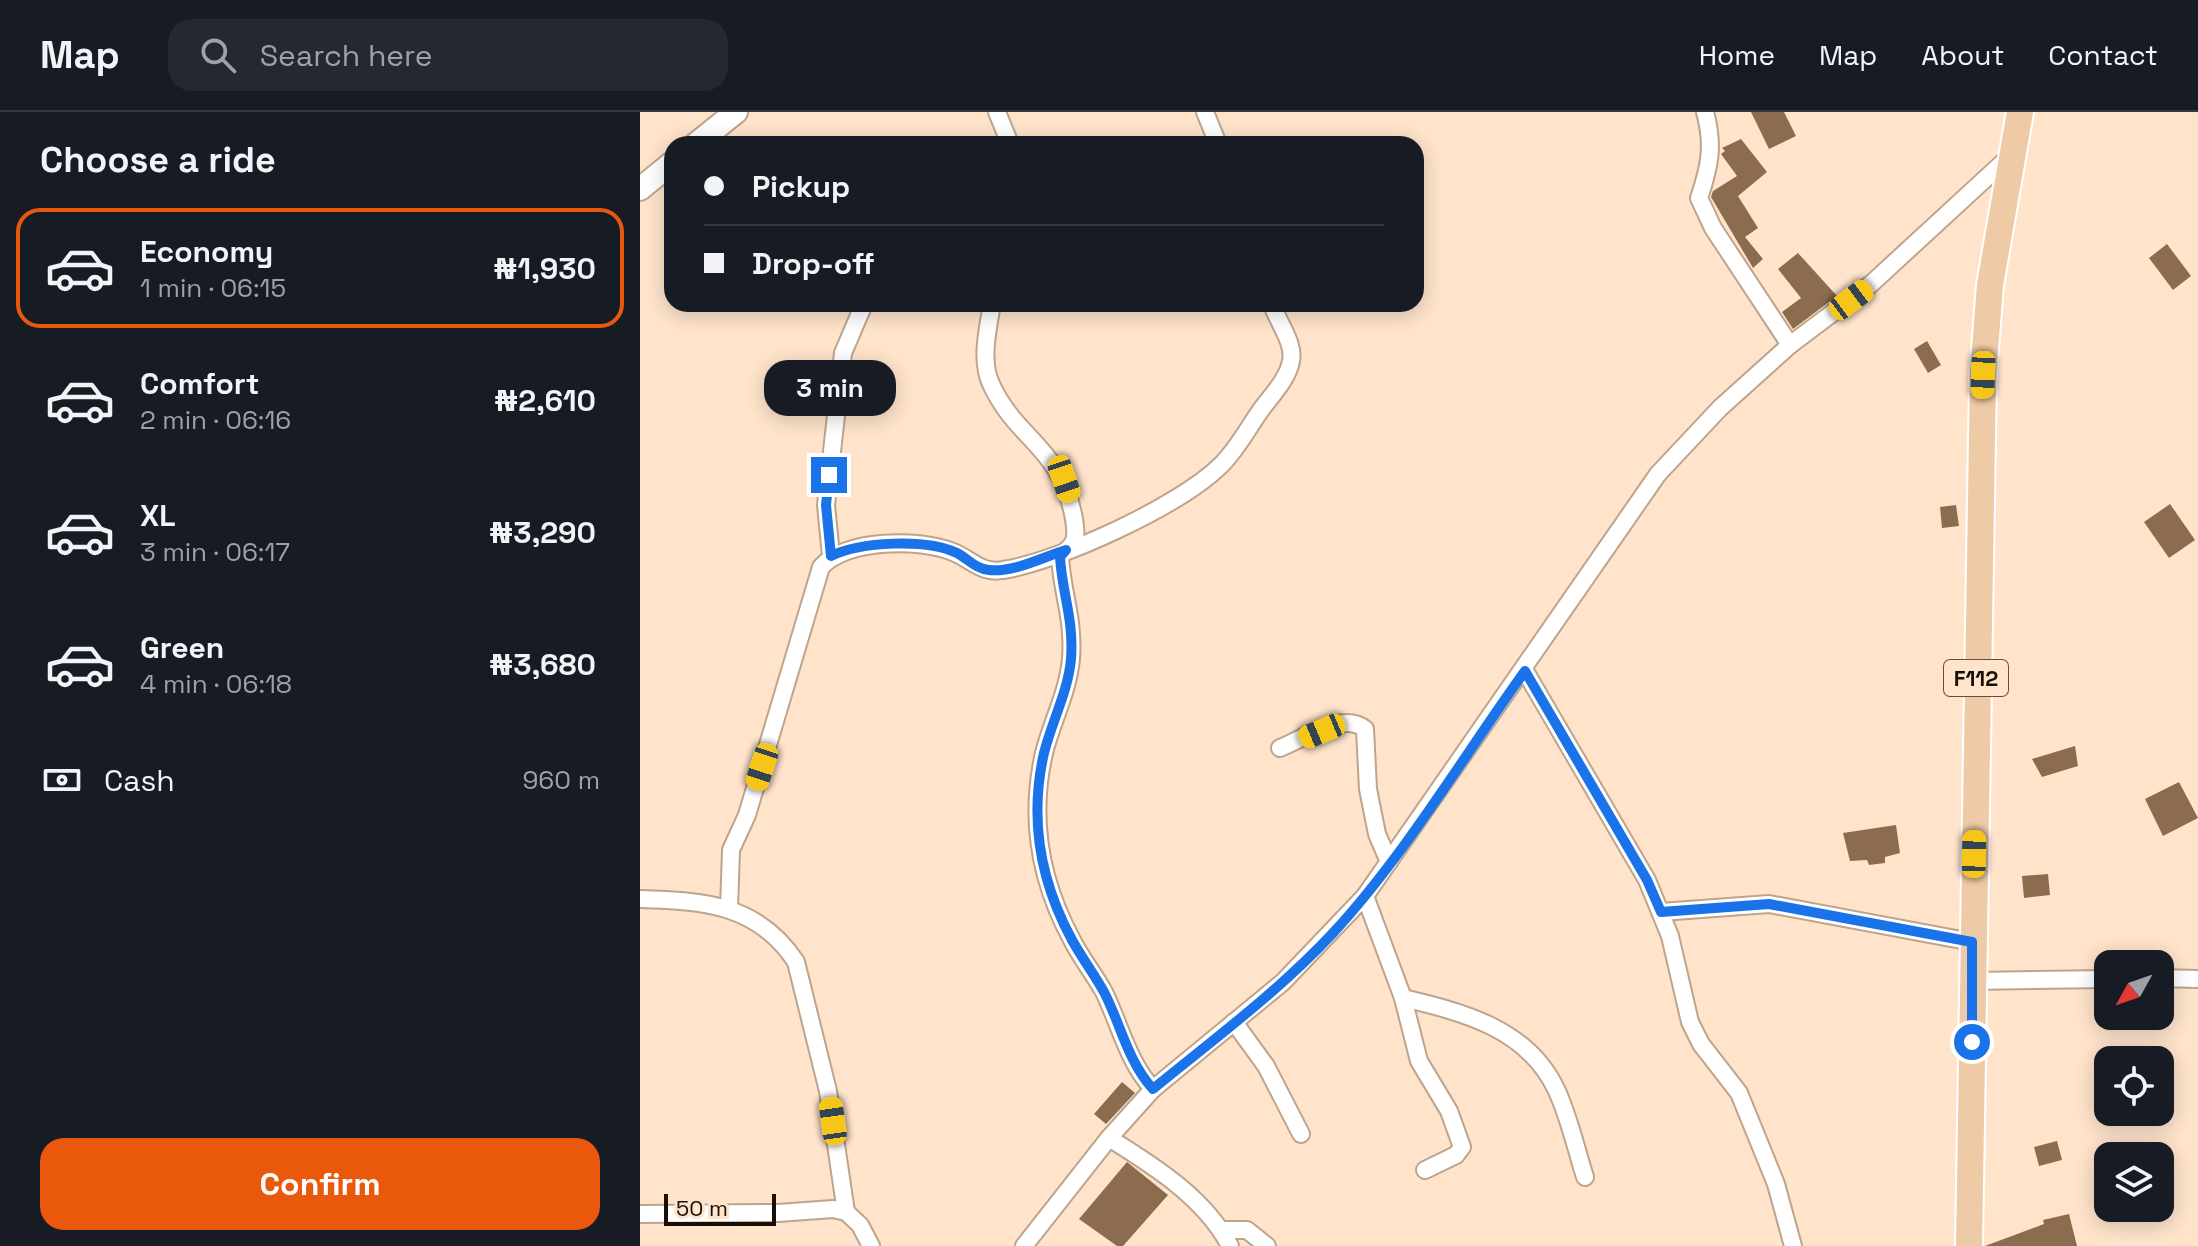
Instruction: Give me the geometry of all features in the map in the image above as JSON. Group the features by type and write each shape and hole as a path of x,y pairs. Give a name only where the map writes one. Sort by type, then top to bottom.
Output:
{"main road":[{"name":"F112","path":"1969,1246 1983,375 1990,285 2020,112"}],"street":[{"path":"706,136 736,112"},
{"path":"997,112 1007,136"},
{"path":"1205,112 1215,136"},
{"path":"1705,112 1713,141 1710,166 1699,198 1713,228 1790,345"},
{"path":"1024,1246 1109,1138 1153,1089 1283,982 1365,896 1525,671 1658,474 1720,408 1790,345 1871,284 2010,156"},
{"path":"640,189 664,170"},
{"path":"831,556 826,505 839,384 843,353 861,312"},
{"path":"991,312 987,358 989,381 1006,408 1064,479 1075,529 1074,541 1060,557 1072,618 1071,664 1040,775 1036,823 1038,853 1055,904 1073,942 1111,1006 1140,1075 1153,1089"},
{"path":"729,909 731,850 747,815 821,567 831,556 849,547 934,546 955,552 978,567 1003,570 1112,533 1197,486 1222,464 1282,380 1292,360 1275,312"},
{"path":"1525,671 1647,880 1661,912 1690,1022 1701,1044 1739,1093 1776,1184 1793,1246"},
{"path":"1280,748 1343,722 1356,723 1365,729 1368,789 1377,834 1389,862"},
{"path":"1365,896 1403,998 1419,1061 1449,1111 1462,1147 1456,1155 1425,1170"},
{"path":"640,899 689,901 729,909 767,926 796,962 828,1091 846,1212"},
{"path":"1661,912 1769,904 1972,942"},
{"path":"2174,978 2198,979"},
{"path":"1972,981 2094,979"},
{"path":"1403,998 1466,1013 1513,1037 1556,1088 1585,1177"},
{"path":"1234,1022 1266,1066 1301,1134"},
{"path":"1109,1138 1188,1194 1222,1230 1230,1246"},
{"path":"640,1214 778,1213 833,1209 846,1212 860,1225 871,1246"},
{"path":"1222,1230 1247,1230 1267,1246"}],"building":[{"path":"1751,112 1784,112 1796,136 1769,149"},
{"path":"1741,139 1767,172 1738,196 1758,228 1745,237 1763,259 1753,268 1711,197 1713,191 1737,176 1721,154 1725,151 1722,148"},
{"path":"2167,244 2191,276 2173,290 2149,258"},
{"path":"1798,253 1837,296 1793,329 1782,312 1801,298 1778,269"},
{"path":"1927,341 1941,365 1928,373 1914,349"},
{"path":"2170,504 2195,540 2169,558 2144,522"},
{"path":"1956,505 1959,526 1942,528 1940,507"},
{"path":"2075,746 2078,766 2042,777 2032,759"},
{"path":"2179,782 2198,818 2163,836 2145,799"},
{"path":"1896,825 1900,853 1885,857 1885,863 1869,865 1867,860 1850,861 1843,833"},
{"path":"2048,874 2050,895 2024,898 2022,876"},
{"path":"1122,1082 1135,1093 1106,1124 1094,1114"},
{"path":"2057,1141 2062,1160 2039,1166 2034,1147"},
{"path":"1127,1162 1168,1195 1123,1246 1117,1246 1079,1219"},
{"path":"2069,1214 2077,1246 1985,1246 2044,1224 2043,1220"}],"route":[{"path":"829,475 826,505 831,556 849,547 934,546 955,552 978,567 1003,570 1066,550 1060,557 1072,618 1071,664 1040,775 1036,823 1038,853 1055,904 1073,942 1111,1006 1140,1075 1153,1089 1283,982 1332,934 1365,896 1525,671 1647,880 1661,912 1769,904 1857,917 1972,942 1972,1042"}]}
